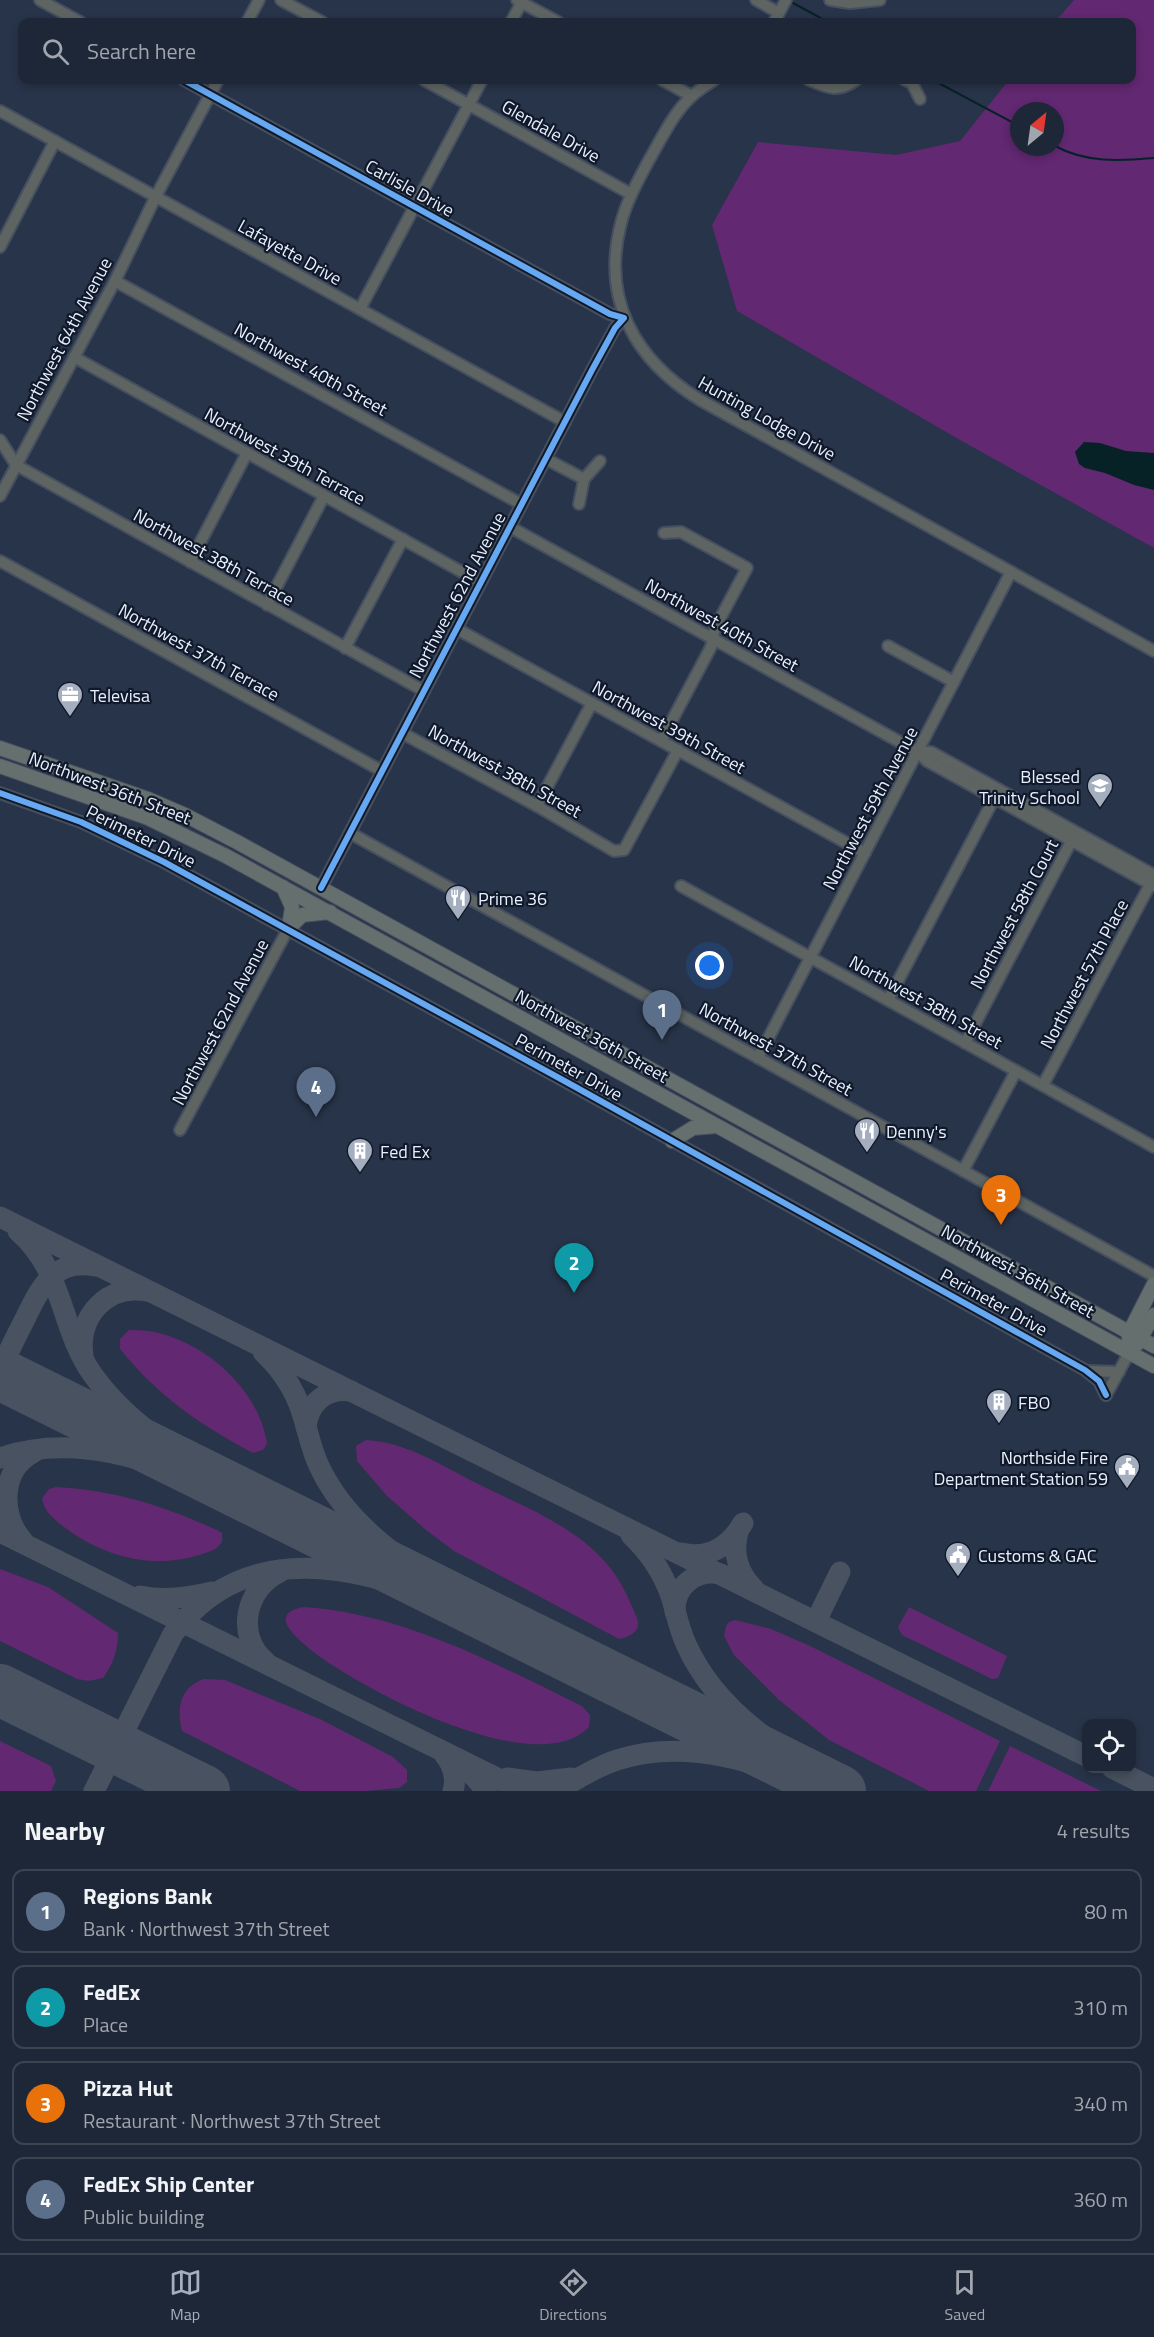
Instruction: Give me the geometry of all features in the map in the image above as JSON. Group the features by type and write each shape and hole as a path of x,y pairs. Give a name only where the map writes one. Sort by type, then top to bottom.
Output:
{"main road":[{"name":"Northwest 36th Street","path":"0,748 154,802 196,820 1148,1343"},
{"name":"Northwest 36th Street","path":"0,766 148,818 284,886 1154,1366"},
{"path":"148,818 154,802"},
{"path":"284,886 292,907 288,929"},
{"path":"288,929 302,915 330,912"},
{"path":"519,1016 527,1001"},
{"path":"670,1100 688,1099 696,1094 697,1104 711,1123 693,1128 672,1141"},
{"path":"800,1171 812,1172 827,1167"},
{"path":"866,1208 877,1206 908,1222 934,1226 932,1237 938,1247"},
{"path":"1154,1284 1129,1333 1129,1353 1148,1343 1154,1315"}],"street":[{"path":"40,0 73,18"},
{"path":"249,18 259,0"},
{"path":"281,0 315,18"},
{"path":"756,0 776,18 786,0"},
{"path":"830,0 850,3 880,0"},
{"path":"514,18 521,1 551,18"},
{"name":"Carlisle Drive","path":"191,84 610,314 624,318"},
{"name":"Northwest 64th Avenue","path":"0,496 115,281 156,196 216,84"},
{"name":"Glendale Drive","path":"432,84 631,194"},
{"path":"360,309 480,84"},
{"path":"670,84 692,96"},
{"name":"Hunting Lodge Drive","path":"708,84 692,96 674,117 631,194 621,221 616,251 617,283 624,318 652,362 683,390 1154,651"},
{"path":"818,84 829,89 851,84"},
{"path":"912,84 920,99"},
{"name":"Lafayette Drive","path":"0,111 565,422"},
{"path":"0,247 55,141"},
{"name":"Northwest 40th Street","path":"115,281 521,504"},
{"name":"Northwest 62nd Avenue","path":"321,888 521,504 615,328 624,318"},
{"name":"Northwest 39th Terrace","path":"74,357 480,582"},
{"name":"Northwest 38th Terrace","path":"0,440 16,465 424,691"},
{"path":"190,562 247,453"},
{"path":"546,459 584,479"},
{"path":"579,504 584,479 600,461"},
{"path":"267,605 324,496"},
{"name":"Northwest 40th Street","path":"510,527 918,752 927,761 997,794 1153,881"},
{"path":"662,741 711,647 715,628 747,568 681,532 664,533"},
{"path":"345,648 403,539"},
{"name":"Northwest 37th Terrace","path":"0,561 382,771"},
{"name":"Northwest 59th Avenue","path":"758,1058 1011,572"},
{"name":"Northwest 39th Street","path":"457,628 865,853"},
{"path":"888,646 954,682"},
{"path":"537,806 592,703"},
{"name":"Northwest 38th Street","path":"402,733 537,806 614,851 624,850 678,750"},
{"name":"Perimeter Drive","path":"0,793 121,840 288,929 1085,1370 1099,1380 1106,1395 1119,1371 1085,1370"},
{"path":"888,1000 997,794"},
{"name":"Northwest 37th Street","path":"350,833 1154,1276"},
{"name":"Northwest 58th Court","path":"965,1043 1074,836"},
{"name":"Northwest 57th Place","path":"1043,1086 1153,881"},
{"name":"Northwest 38th Street","path":"681,886 1154,1147"},
{"name":"Northwest 62nd Avenue","path":"180,1131 288,929"},
{"path":"963,1171 1016,1071"},
{"path":"1119,1371 1129,1353"}],"shaded area":[{"path":"1074,0 1154,0 1154,548 960,440 737,311 712,225 758,142 896,155 960,141 1006,84 1136,84 1136,18 1058,18"},
{"path":"1084,442 1100,443 1126,451 1154,453 1154,490 1134,485 1079,464 1075,452"},
{"path":"129,1330 152,1332 175,1338 218,1363 251,1400 261,1422 267,1444 263,1450 253,1453 234,1442 181,1408 149,1381 120,1349 120,1339"},
{"path":"366,1440 396,1445 425,1456 548,1518 580,1539 607,1564 616,1576 638,1621 635,1632 619,1639 454,1551 387,1496 357,1461 356,1446"},
{"path":"56,1487 99,1492 158,1506 217,1530 222,1533 222,1542 206,1553 163,1561 128,1558 111,1553 79,1537 50,1515 42,1498 49,1489"},
{"path":"0,1569 48,1587 118,1633 114,1657 103,1678 89,1681 77,1679 0,1641"},
{"path":"303,1607 340,1611 376,1619 412,1630 481,1657 582,1706 590,1715 589,1727 564,1741 530,1744 490,1737 448,1724 367,1686 311,1650 299,1640 286,1621 287,1615 292,1610"},
{"path":"909,1607 1007,1656 998,1678 992,1679 902,1635 898,1627"},
{"path":"735,1620 771,1629 808,1645 1000,1741 976,1791 929,1791 829,1740 779,1700 734,1655 724,1636 726,1626"},
{"path":"204,1679 225,1680 320,1719 393,1757 407,1770 407,1782 399,1788 366,1791 300,1791 182,1731 180,1707 182,1699 190,1687"},
{"path":"0,1741 51,1766 56,1781 51,1791 0,1791"},
{"path":"1010,1746 1101,1791 988,1791"}],"waterway":[{"path":"793,3 821,18"},
{"path":"940,84 1010,121"},
{"path":"1064,150 1103,160 1154,158"}],"taxiway":[{"path":"0,1217 1082,1754"},
{"path":"18,1231 45,1264 82,1357 115,1402 168,1446 320,1533"},
{"path":"0,1370 36,1297 50,1278 69,1267 95,1266"},
{"path":"83,1355 82,1341 85,1328 90,1316 98,1306 119,1293 132,1290 146,1291"},
{"path":"263,1352 276,1365 291,1388 299,1404 319,1466 331,1488 346,1508 382,1544 423,1573 467,1599"},
{"path":"306,1427 311,1410 320,1398 334,1392 351,1391"},
{"path":"0,1458 28,1451 56,1448 112,1453 167,1469 220,1490"},
{"path":"23,1541 15,1531 10,1519 7,1494 15,1470 34,1452"},
{"path":"681,1553 691,1555 709,1553 732,1538 743,1523"},
{"path":"0,1532 523,1791"},
{"path":"738,1532 736,1556 744,1577 754,1589"},
{"path":"631,1535 644,1548 660,1571 668,1587 686,1644 716,1692 757,1731 803,1763 852,1791"},
{"path":"94,1791 173,1634 213,1595 259,1574 309,1568 361,1575 414,1590 466,1610 562,1653"},
{"path":"266,1662 256,1652 250,1640 248,1614 259,1589 268,1579 280,1572"},
{"path":"816,1621 840,1572"},
{"path":"675,1612 678,1594 688,1581 703,1574 721,1574"},
{"path":"140,1596 176,1598 212,1592"},
{"path":"556,1791 593,1770 617,1760 670,1751 724,1756 776,1771 826,1791"},
{"path":"444,1754 453,1771 455,1781 453,1791"},
{"path":"465,1767 487,1791"},
{"path":"1122,1773 1154,1789"},
{"path":"507,1778 537,1782 571,1778"}],"runway":[{"path":"0,1374 840,1791"},
{"path":"0,1690 204,1791"}],"cycle path":[{"path":"191,84 610,314 624,318 615,328 592,370 321,888"},
{"path":"0,793 81,822 164,862 1085,1370 1099,1381 1106,1395"}],"place":[{"name":"Televisa","path":"70,718"},
{"name":"Blessed Trinity School","path":"1100,809"},
{"name":"Prime 36","path":"458,921"},
{"name":"Regions Bank","path":"662,1040"},
{"name":"FedEx Ship Center","path":"316,1117"},
{"name":"Denny's","path":"867,1154"},
{"name":"Fed Ex","path":"360,1174"},
{"name":"Pizza Hut","path":"1001,1225"},
{"name":"FedEx","path":"574,1293"},
{"name":"FBO","path":"999,1425"},
{"name":"Northside Fire Department Station 59","path":"1127,1490"},
{"name":"Customs & GAC","path":"958,1578"}]}
